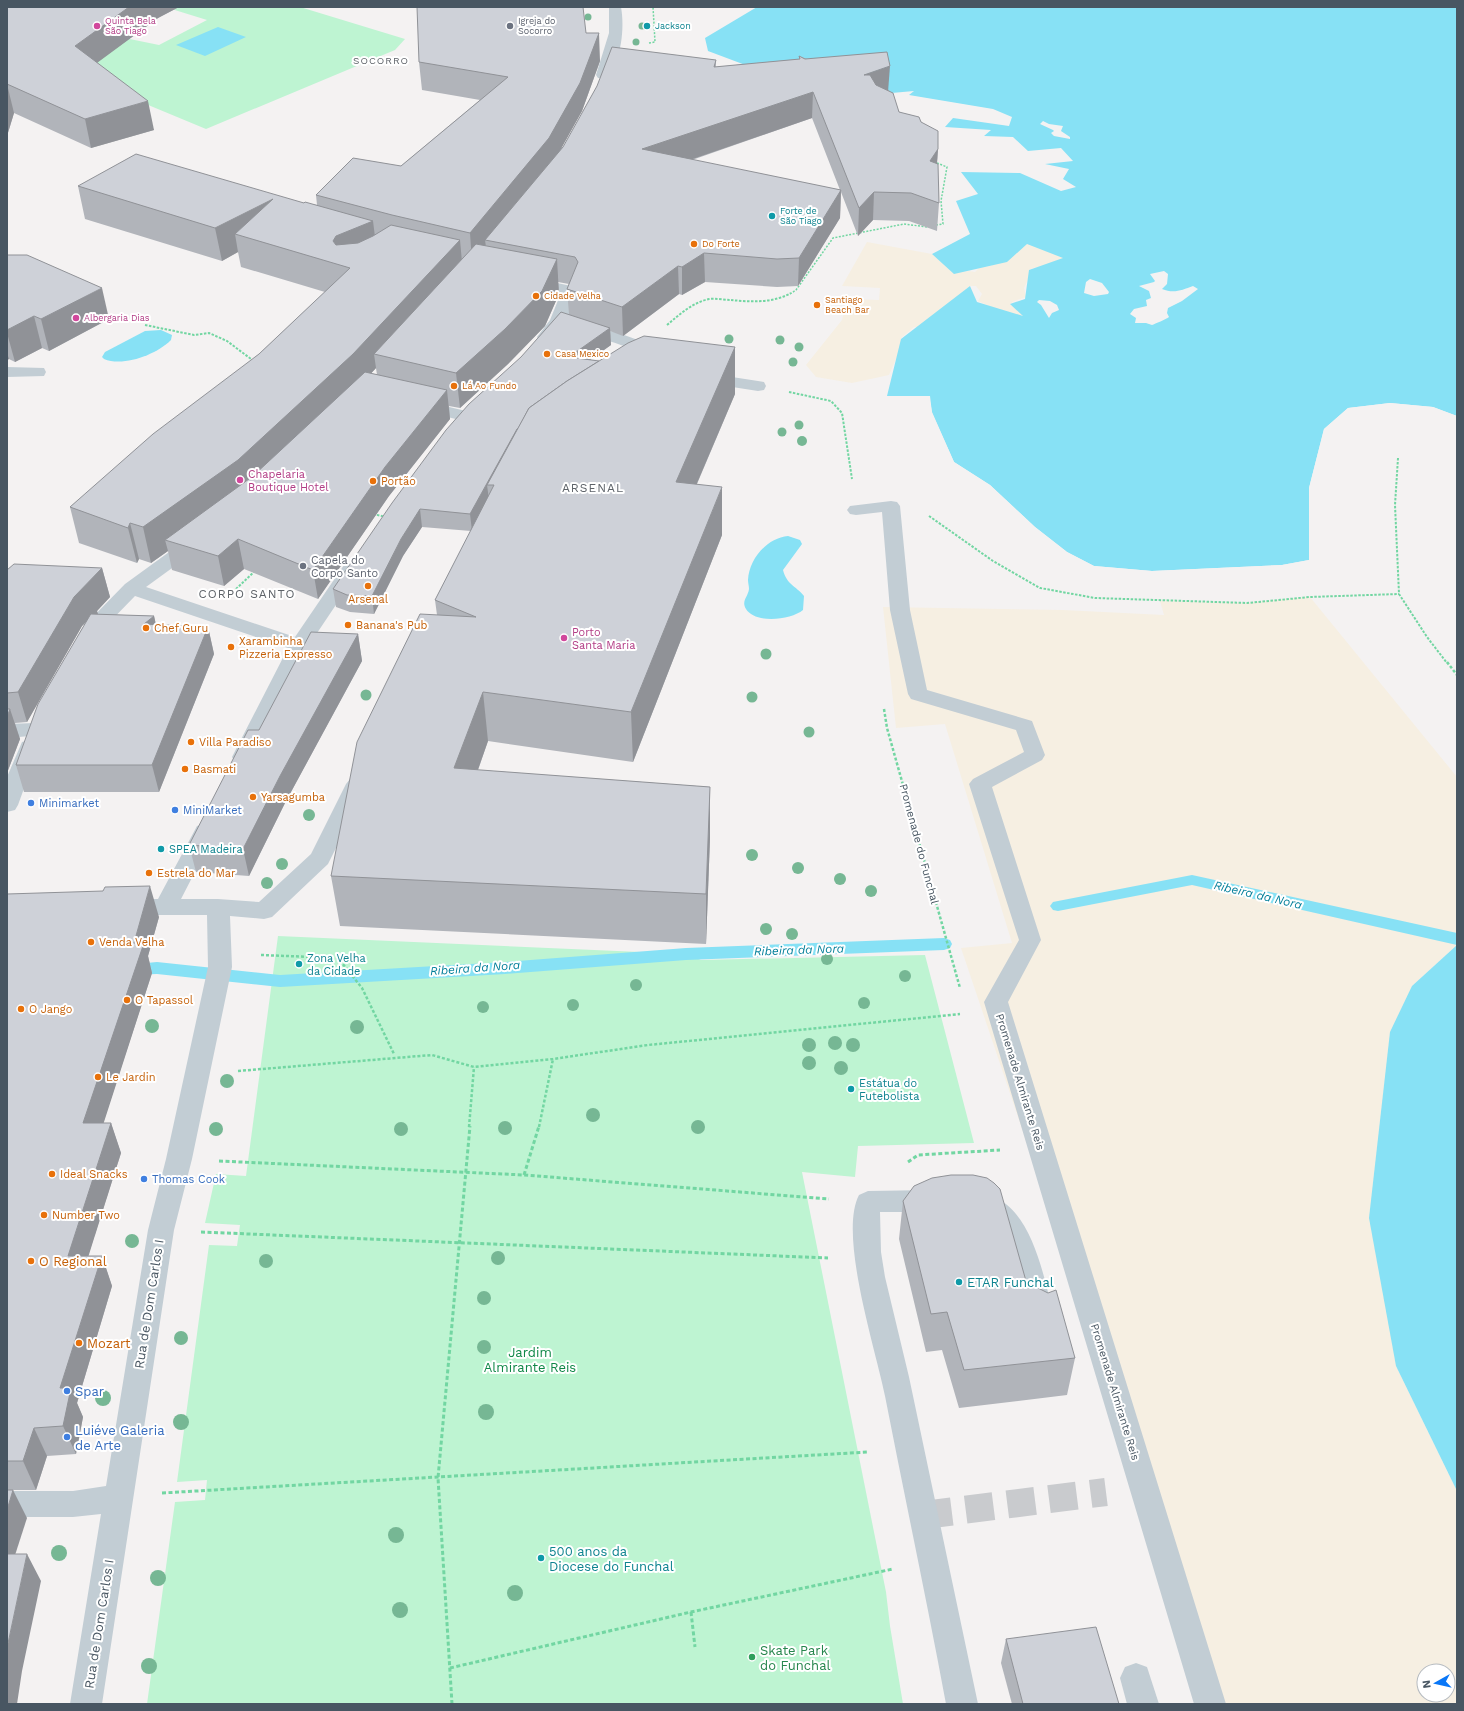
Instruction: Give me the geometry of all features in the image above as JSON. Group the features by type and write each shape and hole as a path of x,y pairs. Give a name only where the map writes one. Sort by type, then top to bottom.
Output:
{"street":[{"path":"598,90 614,42 618,17 615,7"},
{"path":"512,279 570,290 558,321 536,347"},
{"path":"558,321 641,348 652,354 652,372"},
{"path":"7,372 38,372"},
{"path":"691,376 758,386"},
{"path":"404,402 470,411 450,432"},
{"path":"856,510 891,506"},
{"name":"Promenade Almirante Reis","path":"891,506 900,610 918,694 1025,726 1035,755 980,784 1030,940 996,1002 1210,1704"},
{"path":"234,773 299,646 379,516"},
{"path":"79,651 90,631 132,588 208,533"},
{"path":"132,588 299,646"},
{"path":"7,731 39,723 7,805"},
{"path":"104,907 218,907 264,911 320,859 366,765"},
{"path":"166,906 213,815"},
{"name":"Rua de Dom Carlos I","path":"86,1704 161,1230 179,1159 220,967 218,907"},
{"path":"962,1704 934,1561 908,1450 900,1401 868,1260 865,1223 868,1202 962,1200 983,1203 991,1207 1002,1215 1019,1244 1041,1318"},
{"path":"7,1504 73,1504 118,1498"}],"path":[{"path":"641,348 683,311 695,304 710,299 741,301 770,300 786,296 796,290 833,238 904,224 926,227 943,224 940,201 946,167 937,164"},
{"path":"145,325 194,335 208,333 227,341 260,366"},
{"path":"758,386 831,401 842,413 856,510"},
{"path":"1398,458 1396,505 1399,594 1427,637 1457,675"},
{"path":"891,506 913,506 993,561 1040,588 1095,598 1247,603 1310,597 1399,594"},
{"path":"208,614 260,567"},
{"name":"Promenade do Funchal","path":"887,728 952,960"},
{"path":"261,955 338,958 362,988 394,1054"},
{"path":"196,1074 432,1055 474,1067 553,1059 648,1045 961,1014"},
{"path":"524,1175 542,1118 553,1059"},
{"path":"452,1704 438,1478 458,1244 466,1173 474,1067"},
{"path":"179,1159 524,1175 868,1202"},
{"path":"197,1232 868,1260"},
{"path":"159,1493 908,1450"},
{"path":"450,1668 692,1612 934,1561"},
{"path":"692,1612 695,1647"}],"green space":[{"path":"165,7 300,7 405,39 395,50 206,129 88,80 53,56 120,37 159,45 207,20"},
{"name":"Jardim Almirante Reis","path":"278,936 686,954 701,960 925,955 974,1143 858,1146 855,1177 802,1172 886,1592 903,1704 147,1704 175,1502 205,1500 207,1480 177,1482 209,1245 237,1246 240,1225 205,1223 216,1174 246,1176"}],"sand":[{"path":"867,242 932,254 955,273 969,271 975,272 979,268 990,266 1028,243 1064,258 1062,262 1029,270 1031,273 1024,288 1026,297 1010,304 1024,316 1005,313 978,301 982,294 976,286 970,286 919,327 914,327 901,338 902,345 889,375 852,383 816,377 806,365 842,320 848,299 879,300 880,288 842,286"},
{"path":"1310,597 1457,777 1457,945 1412,986 1396,1366 1457,1491 1457,1704 1216,1704 961,948 1012,943 945,724 896,728 883,607 1063,610 1164,615 1160,601 1247,603"}],"water":[{"path":"757,7 1457,7 1457,416 1433,407 1390,403 1348,408 1324,429 1309,488 1309,560 1282,565 1152,571 1094,566 1067,552 1035,527 990,485 954,462 932,412 929,396 887,396 901,339 970,286 977,302 1023,316 1010,304 1025,299 1029,270 1063,258 1027,244 1007,262 954,274 932,254 970,234 956,201 978,194 961,172 1020,173 1061,191 1076,187 1063,179 1069,169 1045,164 1073,161 1061,148 1028,151 1013,137 984,136 991,130 945,127 953,118 1009,126 1012,117 993,109 909,95 914,91 869,95 777,77 708,51 705,38","holes":["1043,121 1049,124 1063,126 1061,131 1070,137 1070,139 1054,136 1051,133 1054,131 1053,130 1040,124","1164,271 1168,274 1167,284 1162,289 1178,291 1193,286 1198,289 1182,301 1168,308 1168,318 1152,325 1146,323 1135,323 1136,318 1130,314 1134,309 1147,306 1146,300 1151,298 1149,291 1139,286 1155,281 1150,274","1090,279 1102,283 1109,292 1108,294 1094,296 1084,293 1086,282","1039,300 1050,301 1057,305 1059,310 1052,313 1049,318 1041,305 1037,302"]},
{"path":"218,27 246,37 205,56 176,45"},
{"path":"161,330 172,335 171,340 148,355 120,362 104,359 102,357 105,352 145,331"},
{"path":"788,536 800,540 802,544 783,570 789,582 804,596 803,610 782,618 765,619 757,617 746,609 744,604 749,589 749,572 756,557 766,545"},
{"path":"1457,945 1457,1491 1396,1366 1369,1218 1390,1032 1412,986"}],"pier":[{"path":"885,396 930,396 932,413 954,462 990,485 1035,527 1067,552 1094,566 1152,571 1282,565 1309,560 1309,488 1324,429 1348,408 1390,403 1433,407 1457,416 1457,418 1433,409 1390,405 1349,410 1326,430 1311,488 1310,562 1282,567 1151,573 1094,568 1066,554 1034,528 989,486 953,463 930,413 928,398 887,398"}],"building":[{"path":"7,7 129,7 75,46 148,101 85,119 7,84"},
{"path":"417,7 583,7 586,33 599,33 580,83 549,138 470,233 392,215 316,195 353,158 401,166 508,77 419,62"},
{"path":"612,47 716,60 714,67 800,59 799,56 805,59 887,52 890,66 864,75 870,75 876,85 893,93 899,112 919,117 921,122 938,131 938,149 930,161 938,164 939,203 911,193 874,192 859,208 813,92 642,149 841,190 799,258 777,259 704,253 682,267 678,266 622,307 567,289 578,262 575,257 485,240 563,147 597,86"},
{"path":"136,154 304,203 305,202 373,221 336,236 333,241 336,245 358,243 391,225 460,240 353,354 238,460 143,527 130,523 128,528 70,507 153,434 259,354 350,268 235,234 273,199 215,228 78,186"},
{"path":"476,244 557,259 542,291 505,329 456,373 374,354"},
{"path":"7,255 27,255 102,288 41,319 34,316 7,330"},
{"path":"561,312 610,328 569,357 599,361 567,381 529,408 470,514 420,509 401,539 372,596 347,595 333,589 392,503 446,430 469,404 521,357"},
{"name":"Porto Santa Maria","path":"644,336 735,347 676,482 722,487 631,712 483,692 454,768 710,787 706,894 331,876 357,742 420,614 476,617 435,600 494,485 487,485 529,408 567,381 628,343"},
{"path":"365,372 447,390 385,467 313,570 238,539 218,556 165,540 253,476"},
{"path":"14,564 102,568 74,597 18,692 7,693 7,570"},
{"path":"96,605 91,614 154,616 144,624 208,627 152,765 16,765 38,704"},
{"path":"311,632 358,634 280,776 243,849 189,845 248,730 259,730"},
{"path":"7,709 10,709 7,717"},
{"path":"150,886 134,943 144,943 83,1123 111,1123 68,1256 102,1256 60,1388 71,1388 63,1426 34,1428 23,1461 7,1461 7,894 103,891 105,887"},
{"name":"ETAR Funchal","path":"951,1175 973,1175 987,1178 1000,1189 1028,1288 1036,1287 1048,1293 1056,1290 1075,1358 964,1370 947,1312 931,1314 903,1201 914,1186 932,1178"},
{"path":"7,1490 13,1490 7,1510"},
{"path":"7,1554 27,1554 7,1648"},
{"path":"1096,1627 1119,1704 1023,1704 1006,1639"}],"waterway":[{"name":"Ribeira da Nora","path":"1058,906 1192,880 1457,939"},
{"name":"Ribeira da Nora","path":"132,969 157,968 280,981 505,968 686,954 944,944"}],"tunnel":[{"path":"924,1515 1106,1492"}],"place":[{"name":"Quinta Bela São Tiago","path":"97,26"},
{"name":"Igreja do Socorro","path":"510,26"},
{"name":"Jackson","path":"647,26"},
{"name":"Forte de São Tiago","path":"772,216"},
{"name":"Do Forte","path":"694,244"},
{"name":"Cidade Velha","path":"536,296"},
{"name":"Santiago Beach Bar","path":"817,305"},
{"name":"Albergaria Dias","path":"76,318"},
{"name":"Casa Mexico","path":"547,354"},
{"name":"Lá Ao Fundo","path":"454,386"},
{"name":"Chapelaria Boutique Hotel","path":"240,480"},
{"name":"Portão","path":"373,481"},
{"name":"Capela do Corpo Santo","path":"303,566"},
{"name":"Arsenal","path":"368,586"},
{"name":"Banana's Pub","path":"348,625"},
{"name":"Chef Guru","path":"146,628"},
{"name":"Porto Santa Maria","path":"564,638"},
{"name":"Xarambinha Pizzeria Expresso","path":"231,647"},
{"name":"Villa Paradiso","path":"191,742"},
{"name":"Basmati","path":"185,769"},
{"name":"Yarsagumba","path":"253,797"},
{"name":"Minimarket","path":"31,803"},
{"name":"MiniMarket","path":"175,810"},
{"name":"SPEA Madeira","path":"161,849"},
{"name":"Estrela do Mar","path":"149,873"},
{"name":"Venda Velha","path":"91,942"},
{"name":"Zona Velha da Cidade","path":"299,964"},
{"name":"O Tapassol","path":"127,1000"},
{"name":"O Jango","path":"21,1009"},
{"name":"Le Jardin","path":"98,1077"},
{"name":"Estátua do Futebolista","path":"851,1089"},
{"name":"Ideal Snacks","path":"52,1174"},
{"name":"Thomas Cook","path":"144,1179"},
{"name":"Number Two","path":"44,1215"},
{"name":"O Regional","path":"31,1261"},
{"name":"ETAR Funchal","path":"959,1282"},
{"name":"Mozart","path":"79,1343"},
{"name":"Spar","path":"67,1391"},
{"name":"Luiéve Galeria de Arte","path":"67,1437"},
{"name":"500 anos da Diocese do Funchal","path":"541,1558"},
{"name":"Skate Park do Funchal","path":"752,1657"}],"district":[{"name":"SOCORRO","path":"381,60"},
{"name":"ARSENAL","path":"593,488"},
{"name":"CORPO SANTO","path":"247,594"}]}
